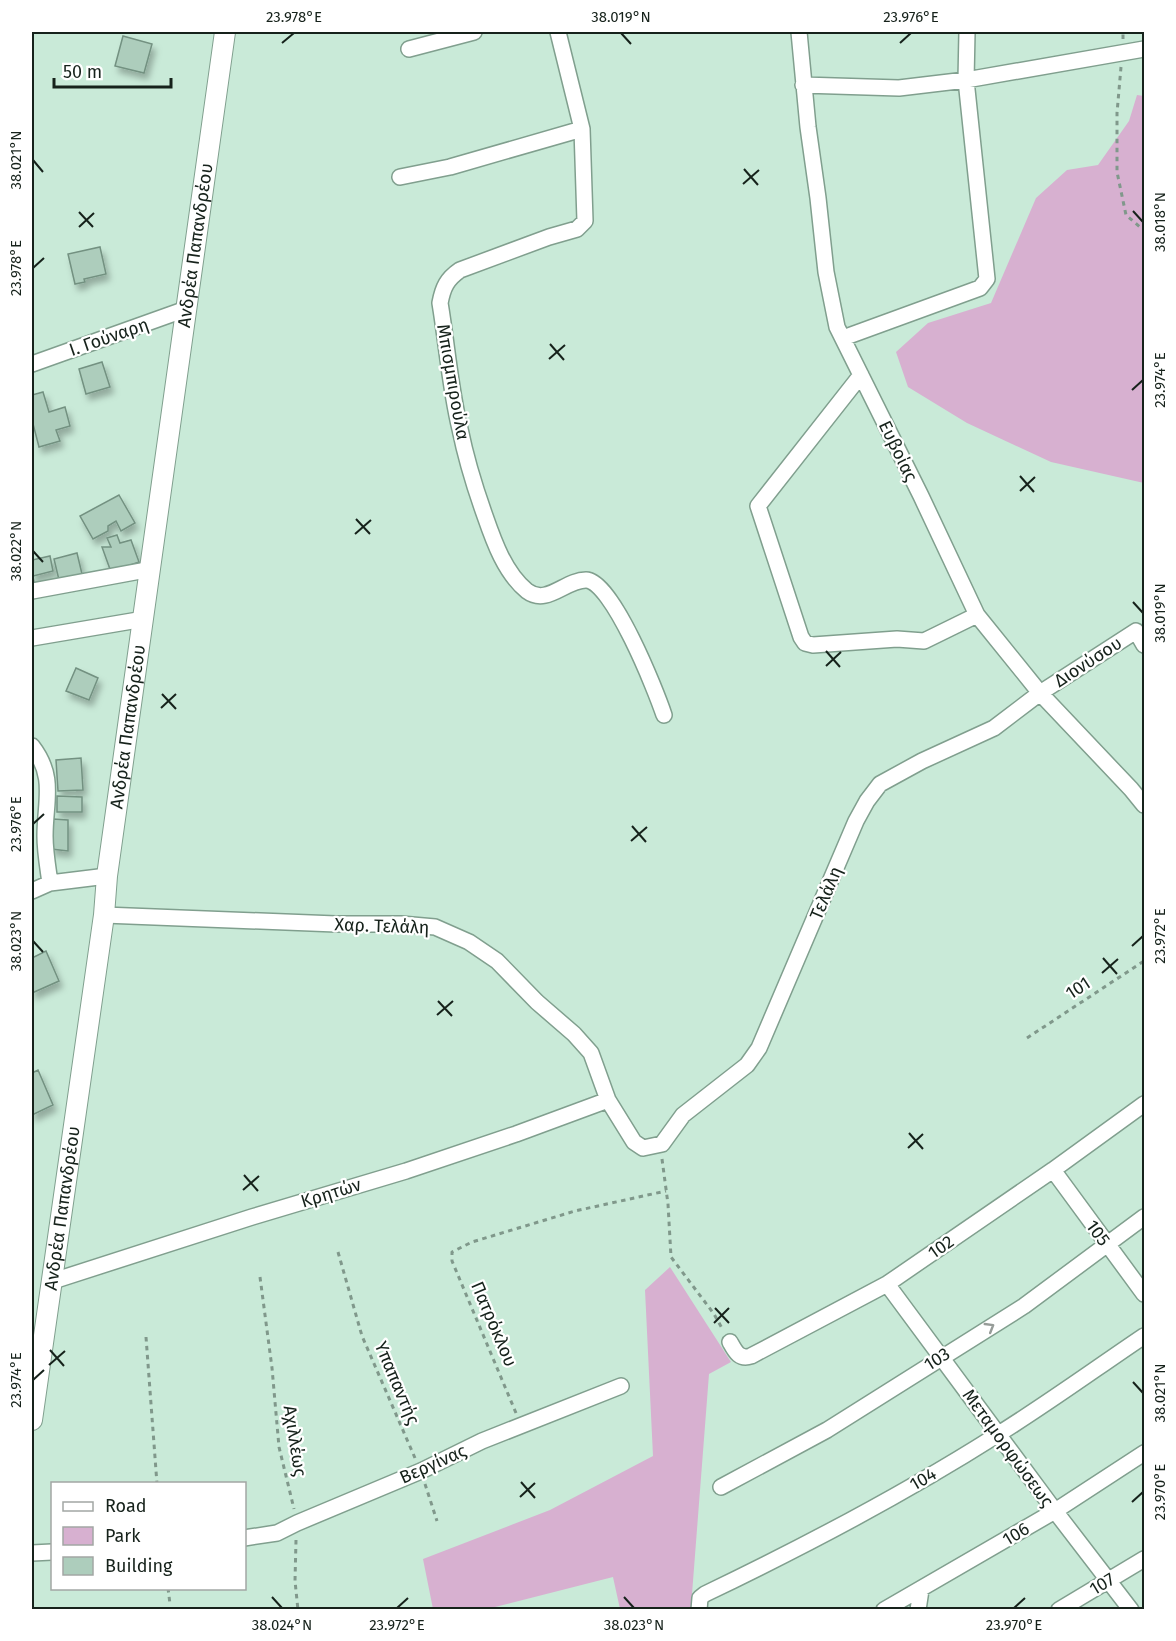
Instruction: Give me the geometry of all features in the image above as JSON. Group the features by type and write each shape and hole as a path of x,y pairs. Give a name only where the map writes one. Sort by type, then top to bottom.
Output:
{"main road":[{"name":"Ανδρέα Παπανδρέου","path":"32,1420 225,32"}],"street":[{"path":"410,49 474,32"},
{"name":"Μπισμπιρούλα","path":"558,32 582,129 585,217 583,225 577,229 460,270 449,278 443,289 440,303 459,428 475,488 491,534 506,564 525,589 534,596 543,597 585,580 592,581 603,591 625,625 649,672 664,715"},
{"name":"Ευβοίας","path":"799,32 826,272 837,327 977,615 1040,693 1144,805"},
{"path":"843,338 980,288 986,283 984,239 966,80 967,32"},
{"path":"804,85 899,88 966,80 1144,49"},
{"path":"400,177 450,167 582,129"},
{"name":"Ι. Γούναρη","path":"32,364 186,309"},
{"path":"861,375 758,506 801,637 806,643 813,645 897,639 924,641 977,615"},
{"path":"32,591 151,569"},
{"path":"32,638 144,619"},
{"name":"Διονύσου","path":"1040,693 1136,631 1144,645"},
{"name":"Τελάλη","path":"662,1144 683,1115 747,1065 759,1048 856,821 873,791 892,776 994,728 1040,693"},
{"path":"32,746 40,757 46,772 48,788 45,837 50,883"},
{"path":"32,891 50,883 106,876"},
{"name":"Χαρ. Τελάλη","path":"104,915 435,927 469,942 497,961 537,1002 574,1034 591,1053 608,1100 636,1145 643,1148 662,1144"},
{"name":"Κρητών","path":"52,1281 417,1167 608,1100"},
{"name":"102","path":"730,1342 739,1355 751,1356 887,1284 1053,1170 1144,1104"},
{"name":"105","path":"1053,1170 1144,1294"},
{"name":"103","path":"721,1487 827,1430 1024,1306 1144,1217"},
{"name":"Μεταμορφώσεως","path":"887,1284 1131,1610"},
{"name":"104","path":"699,1610 700,1598 705,1593 840,1526 917,1483 998,1435 1144,1336"},
{"name":"Βεργίνας","path":"246,1538 277,1533 421,1471 482,1441 621,1386"},
{"name":"106","path":"884,1610 1055,1511 1144,1453"},
{"path":"32,1553 51,1552"},
{"name":"107","path":"1059,1610 1144,1559"},
{"path":"918,1610 921,1590"}],"path":[{"path":"1123,32 1117,113 1117,172 1126,215 1140,227 1144,226"},
{"name":"101","path":"1027,1038 1144,961"},
{"path":"662,1144 671,1257 714,1314 730,1342"},
{"name":"Πατρόκλου","path":"522,1426 452,1261 452,1252 472,1242 575,1211 666,1191"},
{"name":"Υπαπαντής","path":"338,1252 362,1336 421,1471 437,1521"},
{"name":"Αχιλλέως","path":"260,1277 272,1368 279,1447 297,1523 295,1581 298,1610"},
{"path":"146,1337 157,1482"},
{"path":"168,1590 170,1604"}],"green space":[{"path":"1137,95 1144,96 1144,483 1051,462 967,423 908,387 896,352 928,323 991,303 1036,198 1067,170 1098,165 1129,121"},
{"path":"670,1267 731,1362 709,1374 692,1609 620,1609 613,1577 487,1609 433,1609 423,1559 550,1510 653,1456 645,1290"}],"building":[{"path":"123,36 152,44 144,73 115,66"},
{"path":"100,247 106,274 84,279 85,282 75,284 68,254"},
{"path":"102,362 110,387 86,394 79,369"},
{"path":"43,392 49,412 65,407 70,426 56,430 60,441 39,447 32,420 32,395"},
{"path":"119,495 135,523 121,531 116,521 108,526 108,531 93,539 80,516"},
{"path":"117,535 120,543 131,540 139,562 111,572 102,547 111,547 107,538"},
{"path":"77,553 82,574 59,580 54,559"},
{"path":"50,556 53,571 33,576 34,582 32,582 32,560"},
{"path":"76,668 98,678 89,700 66,691"},
{"path":"81,758 83,790 58,791 56,760"},
{"path":"57,796 82,797 82,812 57,812"},
{"path":"53,819 68,820 68,851 51,849"},
{"path":"46,951 59,981 32,993 32,958"},
{"path":"38,1070 53,1105 32,1115 32,1073"}]}
